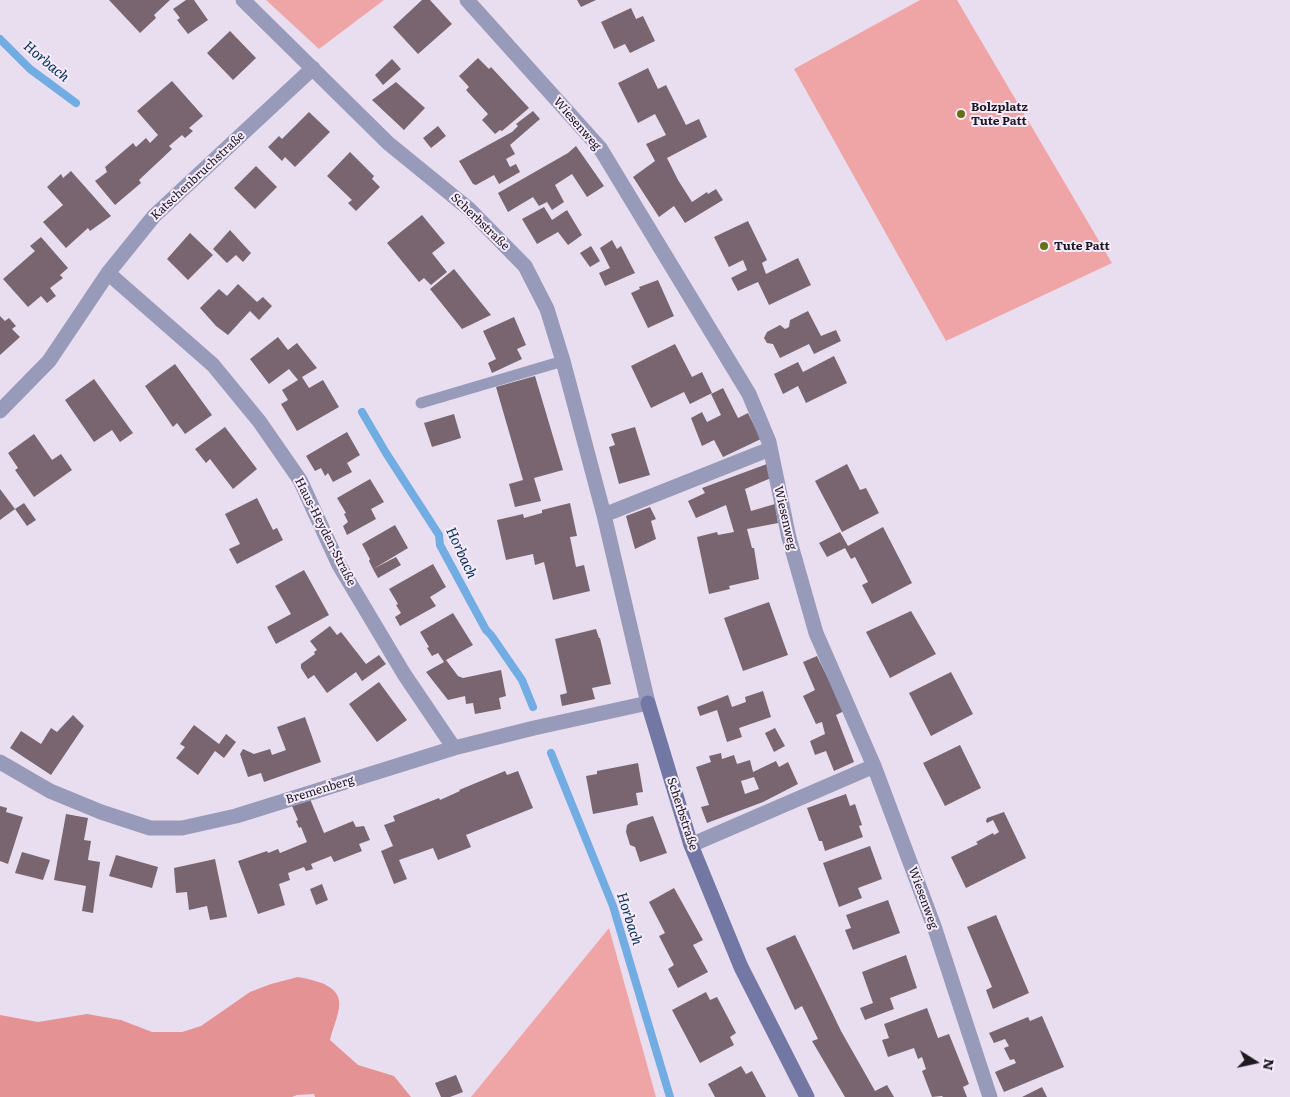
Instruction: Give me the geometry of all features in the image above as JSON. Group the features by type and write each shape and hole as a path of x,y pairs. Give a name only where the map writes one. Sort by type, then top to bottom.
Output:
{"street":[{"name":"Scherbstraße","path":"244,0 388,142 469,209 525,266 547,310 563,361 604,515 648,703 691,845 741,968 807,1097"},
{"name":"Wiesenweg","path":"467,0 600,148 749,394 770,449 789,538 816,633 874,766 935,929 990,1097"},
{"name":"Katschenbruchstraße","path":"0,411 49,361 108,273 154,216 314,68"},
{"name":"Haus-Heyden-Straße","path":"108,273 213,365 259,421 300,480 339,565 404,674 454,748"},
{"path":"604,515 770,449"},
{"name":"Bremenberg","path":"0,762 50,790 101,812 150,828 182,828 236,816 454,748 541,726 648,703"},
{"path":"691,845 874,766"}],"lane":[{"path":"421,403 563,361"}],"shaded area":[{"path":"266,0 384,0 319,49"},
{"path":"920,0 957,0 1112,263 946,341 794,69"},
{"path":"609,928 656,1097 471,1097"},
{"path":"298,977 328,986 338,997 338,1013 330,1040 358,1065 394,1076 411,1097 315,1097 314,1094 292,1097 0,1097 0,1015 38,1022 87,1014 121,1020 152,1032 182,1032 201,1026 250,992"}],"building":[{"path":"109,0 170,0 154,15 156,18 140,33"},
{"path":"186,0 194,0 208,20 188,34 177,20 180,18 173,9"},
{"path":"422,0 430,0 452,24 418,54 393,27"},
{"path":"577,0 596,0 581,7"},
{"path":"631,8 636,19 643,16 655,41 630,53 625,44 614,49 601,22"},
{"path":"230,31 256,58 233,80 207,53"},
{"path":"478,58 489,69 491,67 529,108 502,131 500,130 495,134 482,120 488,114 466,90 469,87 459,76"},
{"path":"392,59 401,69 383,85 375,75"},
{"path":"648,68 658,89 666,85 686,125 699,119 707,137 667,158 678,180 692,202 707,192 708,194 716,189 723,200 685,223 674,206 659,217 633,177 655,161 646,144 666,135 655,114 638,123 618,83"},
{"path":"172,81 203,116 189,128 193,131 185,138 182,135 169,146 172,149 139,180 141,183 115,205 95,181 107,172 105,167 133,143 136,147 146,138 150,143 158,135 137,111"},
{"path":"396,82 425,108 404,130 372,100"},
{"path":"533,111 540,119 510,145 515,154 506,159 510,167 516,164 520,172 499,184 494,175 476,185 473,184 459,161 512,132 518,126 516,124"},
{"path":"309,112 330,132 295,167 285,157 282,161 268,147 279,136 282,139"},
{"path":"438,126 446,136 431,148 423,138"},
{"path":"576,146 604,186 587,197 572,174 555,185 564,202 552,210 547,202 539,206 533,197 508,212 498,193 568,153"},
{"path":"350,152 374,176 372,179 380,187 356,211 348,203 352,200 327,176"},
{"path":"256,166 277,187 255,209 234,188"},
{"path":"71,171 111,216 90,231 88,228 66,248 43,222 63,205 47,187 61,174 63,178"},
{"path":"544,207 552,220 567,210 582,235 568,245 558,232 537,244 522,219"},
{"path":"422,215 445,243 432,253 447,272 431,285 424,278 419,282 387,243"},
{"path":"748,221 767,260 762,263 766,274 798,258 811,285 769,305 758,282 738,291 731,278 747,270 743,260 729,267 714,237"},
{"path":"230,230 251,253 243,262 236,255 227,263 213,249"},
{"path":"190,233 213,255 188,280 167,259"},
{"path":"41,237 68,268 60,275 63,278 50,288 56,296 47,303 41,296 28,307 3,279 35,251 30,246"},
{"path":"612,240 617,249 621,246 635,273 605,286 599,273 610,268 600,248"},
{"path":"591,246 600,261 590,267 580,253"},
{"path":"454,269 491,315 462,329 430,289"},
{"path":"658,280 674,316 648,328 631,293 640,289 639,287"},
{"path":"238,284 257,302 263,297 272,306 259,320 250,311 228,335 216,326 200,308 219,289 227,296"},
{"path":"808,311 821,336 836,330 841,341 814,354 809,344 780,358 773,344 767,343 764,338 767,332 780,325 785,329 789,327 790,320"},
{"path":"0,316 5,321 9,318 16,326 12,329 20,337 0,355"},
{"path":"514,317 526,345 517,349 522,359 492,373 488,363 496,359 483,331"},
{"path":"278,337 288,350 297,343 317,368 302,377 309,388 323,380 339,407 297,431 281,404 288,400 282,390 298,380 289,369 269,384 250,359"},
{"path":"675,344 692,377 702,372 712,393 690,404 684,392 651,408 631,366"},
{"path":"834,356 847,383 806,403 798,386 783,394 774,374 798,362 803,372"},
{"path":"175,364 212,415 185,434 177,423 173,427 145,386"},
{"path":"535,376 563,470 534,478 541,501 515,507 509,484 523,480 496,387"},
{"path":"94,379 133,433 120,442 112,430 94,442 65,400"},
{"path":"723,388 738,418 748,413 761,439 723,457 714,440 702,446 691,418 702,412 707,422 721,415 711,394"},
{"path":"454,414 461,438 432,447 424,423"},
{"path":"225,427 257,469 233,489 210,459 206,463 195,449"},
{"path":"635,427 650,475 619,484 609,447 615,445 611,434"},
{"path":"347,432 360,455 347,463 352,472 333,482 328,473 325,476 321,468 315,471 306,456"},
{"path":"34,434 52,460 61,454 72,470 34,497 15,470 18,468 8,453"},
{"path":"767,464 771,478 745,489 751,511 775,504 778,523 747,529 752,548 754,548 759,579 729,586 730,589 709,594 697,537 717,532 718,535 734,532 726,505 696,518 688,501 705,493 702,488"},
{"path":"847,464 860,490 866,488 879,513 842,532 815,481"},
{"path":"370,479 384,502 371,509 376,519 347,535 343,526 348,522 344,514 346,513 337,498"},
{"path":"0,489 15,509 0,520"},
{"path":"257,498 273,530 277,528 283,540 237,564 229,549 240,544 225,514"},
{"path":"24,503 36,520 27,526 15,509"},
{"path":"570,503 577,536 570,537 576,567 584,565 590,591 553,600 544,562 535,565 533,554 506,560 497,520 523,514 524,518 542,513 542,510"},
{"path":"650,507 656,519 651,521 656,539 635,549 626,516"},
{"path":"395,525 408,548 373,569 362,544"},
{"path":"883,527 912,583 872,604 862,585 868,582 855,557 851,559 845,548 827,557 819,543 840,532 848,546"},
{"path":"396,557 401,565 378,578 373,569"},
{"path":"433,564 446,587 430,597 436,606 400,626 395,617 401,613 389,589"},
{"path":"304,570 329,615 276,644 267,627 291,614 275,586"},
{"path":"769,602 788,655 743,671 724,618"},
{"path":"911,611 936,654 890,678 866,632"},
{"path":"453,613 473,645 446,660 458,676 463,678 501,670 506,696 499,698 501,709 475,714 473,703 466,704 465,696 448,700 426,672 444,662 438,653 432,656 420,632"},
{"path":"330,626 337,635 341,632 366,664 379,655 386,664 362,681 356,672 327,693 314,675 308,679 301,668 301,664 315,654 314,652 317,650 310,641"},
{"path":"596,629 611,684 592,688 595,699 562,706 560,695 567,693 555,639"},
{"path":"817,656 844,711 836,715 854,762 834,771 826,751 815,755 810,741 825,734 822,722 816,724 803,696 815,690 803,662"},
{"path":"951,672 973,714 931,736 909,693"},
{"path":"379,682 407,720 377,742 349,704"},
{"path":"763,691 771,717 739,728 742,737 727,742 717,710 700,716 697,707 728,695 732,707 746,702 745,697"},
{"path":"73,715 84,726 51,775 10,748 21,731 41,744 51,728 57,732"},
{"path":"305,717 321,762 264,782 261,773 248,777 240,754 243,749 254,754 270,749 272,755 286,750 277,727"},
{"path":"194,725 219,744 226,734 236,742 224,758 215,751 198,775 176,758 185,747 180,744"},
{"path":"775,728 785,746 774,752 765,733"},
{"path":"960,745 981,788 945,806 923,763"},
{"path":"721,753 722,759 734,755 737,764 750,760 753,772 776,761 779,767 788,762 798,784 763,802 707,823 701,807 709,805 696,767 711,762 709,756","holes":["754,777 759,789 745,794 741,781"]},
{"path":"638,763 643,792 636,793 638,805 593,814 586,776 597,774 597,771"},
{"path":"505,771 507,775 518,771 533,808 466,835 471,847 438,860 433,848 399,860 407,879 394,884 381,851 393,846 384,825 395,821 393,816 439,798 440,800"},
{"path":"846,794 850,806 855,804 862,825 859,826 863,837 825,851 822,841 819,841 807,808"},
{"path":"310,799 324,833 353,821 356,827 364,826 370,840 359,844 362,851 334,862 331,856 311,864 313,869 306,871 304,867 288,873 290,880 279,884 285,905 258,914 238,861 267,851 268,853 278,849 280,853 307,842 301,827 299,828 296,821 298,820 292,806"},
{"path":"0,806 7,808 6,812 23,817 8,864 0,861"},
{"path":"1004,812 1026,858 966,888 951,857 978,844 976,842 993,833 994,835 999,832 993,820 987,823 986,821 987,818"},
{"path":"66,814 88,818 84,840 91,841 88,860 100,862 93,913 82,911 86,886 54,880"},
{"path":"653,816 667,853 640,862 635,847 630,845 626,832 627,825 631,822"},
{"path":"870,846 882,879 858,888 862,898 839,907 823,863"},
{"path":"22,852 50,860 43,880 15,873"},
{"path":"116,855 158,867 152,888 109,876"},
{"path":"215,859 227,917 210,920 207,906 189,910 187,892 176,893 174,868"},
{"path":"322,884 328,900 316,905 310,889"},
{"path":"674,888 703,940 693,945 708,972 678,988 668,969 674,965 659,936 665,933 649,902"},
{"path":"888,900 900,933 853,950 845,930 851,928 846,915"},
{"path":"996,915 1029,993 993,1009 986,990 992,987 967,927"},
{"path":"795,935 841,1031 875,1091 887,1085 894,1097 845,1097 812,1041 818,1039 802,1006 795,1010 766,948"},
{"path":"906,955 917,988 890,998 894,1009 865,1020 860,1008 873,1003 862,972"},
{"path":"706,992 710,1000 717,997 736,1033 730,1037 734,1045 700,1063 672,1010"},
{"path":"927,1008 938,1038 949,1034 969,1084 963,1087 967,1097 932,1097 922,1071 926,1069 922,1057 918,1059 914,1048 888,1057 882,1040 889,1038 884,1024"},
{"path":"1042,1016 1064,1067 1004,1092 995,1072 1016,1063 1014,1059 1010,1060 1004,1048 1009,1046 1005,1039 994,1043 989,1033 1028,1017 1030,1021"},
{"path":"741,1066 746,1074 752,1071 766,1097 715,1097 708,1084"},
{"path":"456,1075 463,1092 450,1097 441,1097 435,1083"},
{"path":"1042,1087 1047,1097 1022,1097"}],"waterway":[{"name":"Horbach","path":"0,39 30,69 76,103"},
{"name":"Horbach","path":"362,412 439,535 440,545 486,630 522,680 533,707"},
{"name":"Horbach","path":"551,753 613,906 670,1097"}],"place":[{"name":"Bolzplatz Tute Patt","path":"961,114"},
{"name":"Tute Patt","path":"1044,246"}]}
